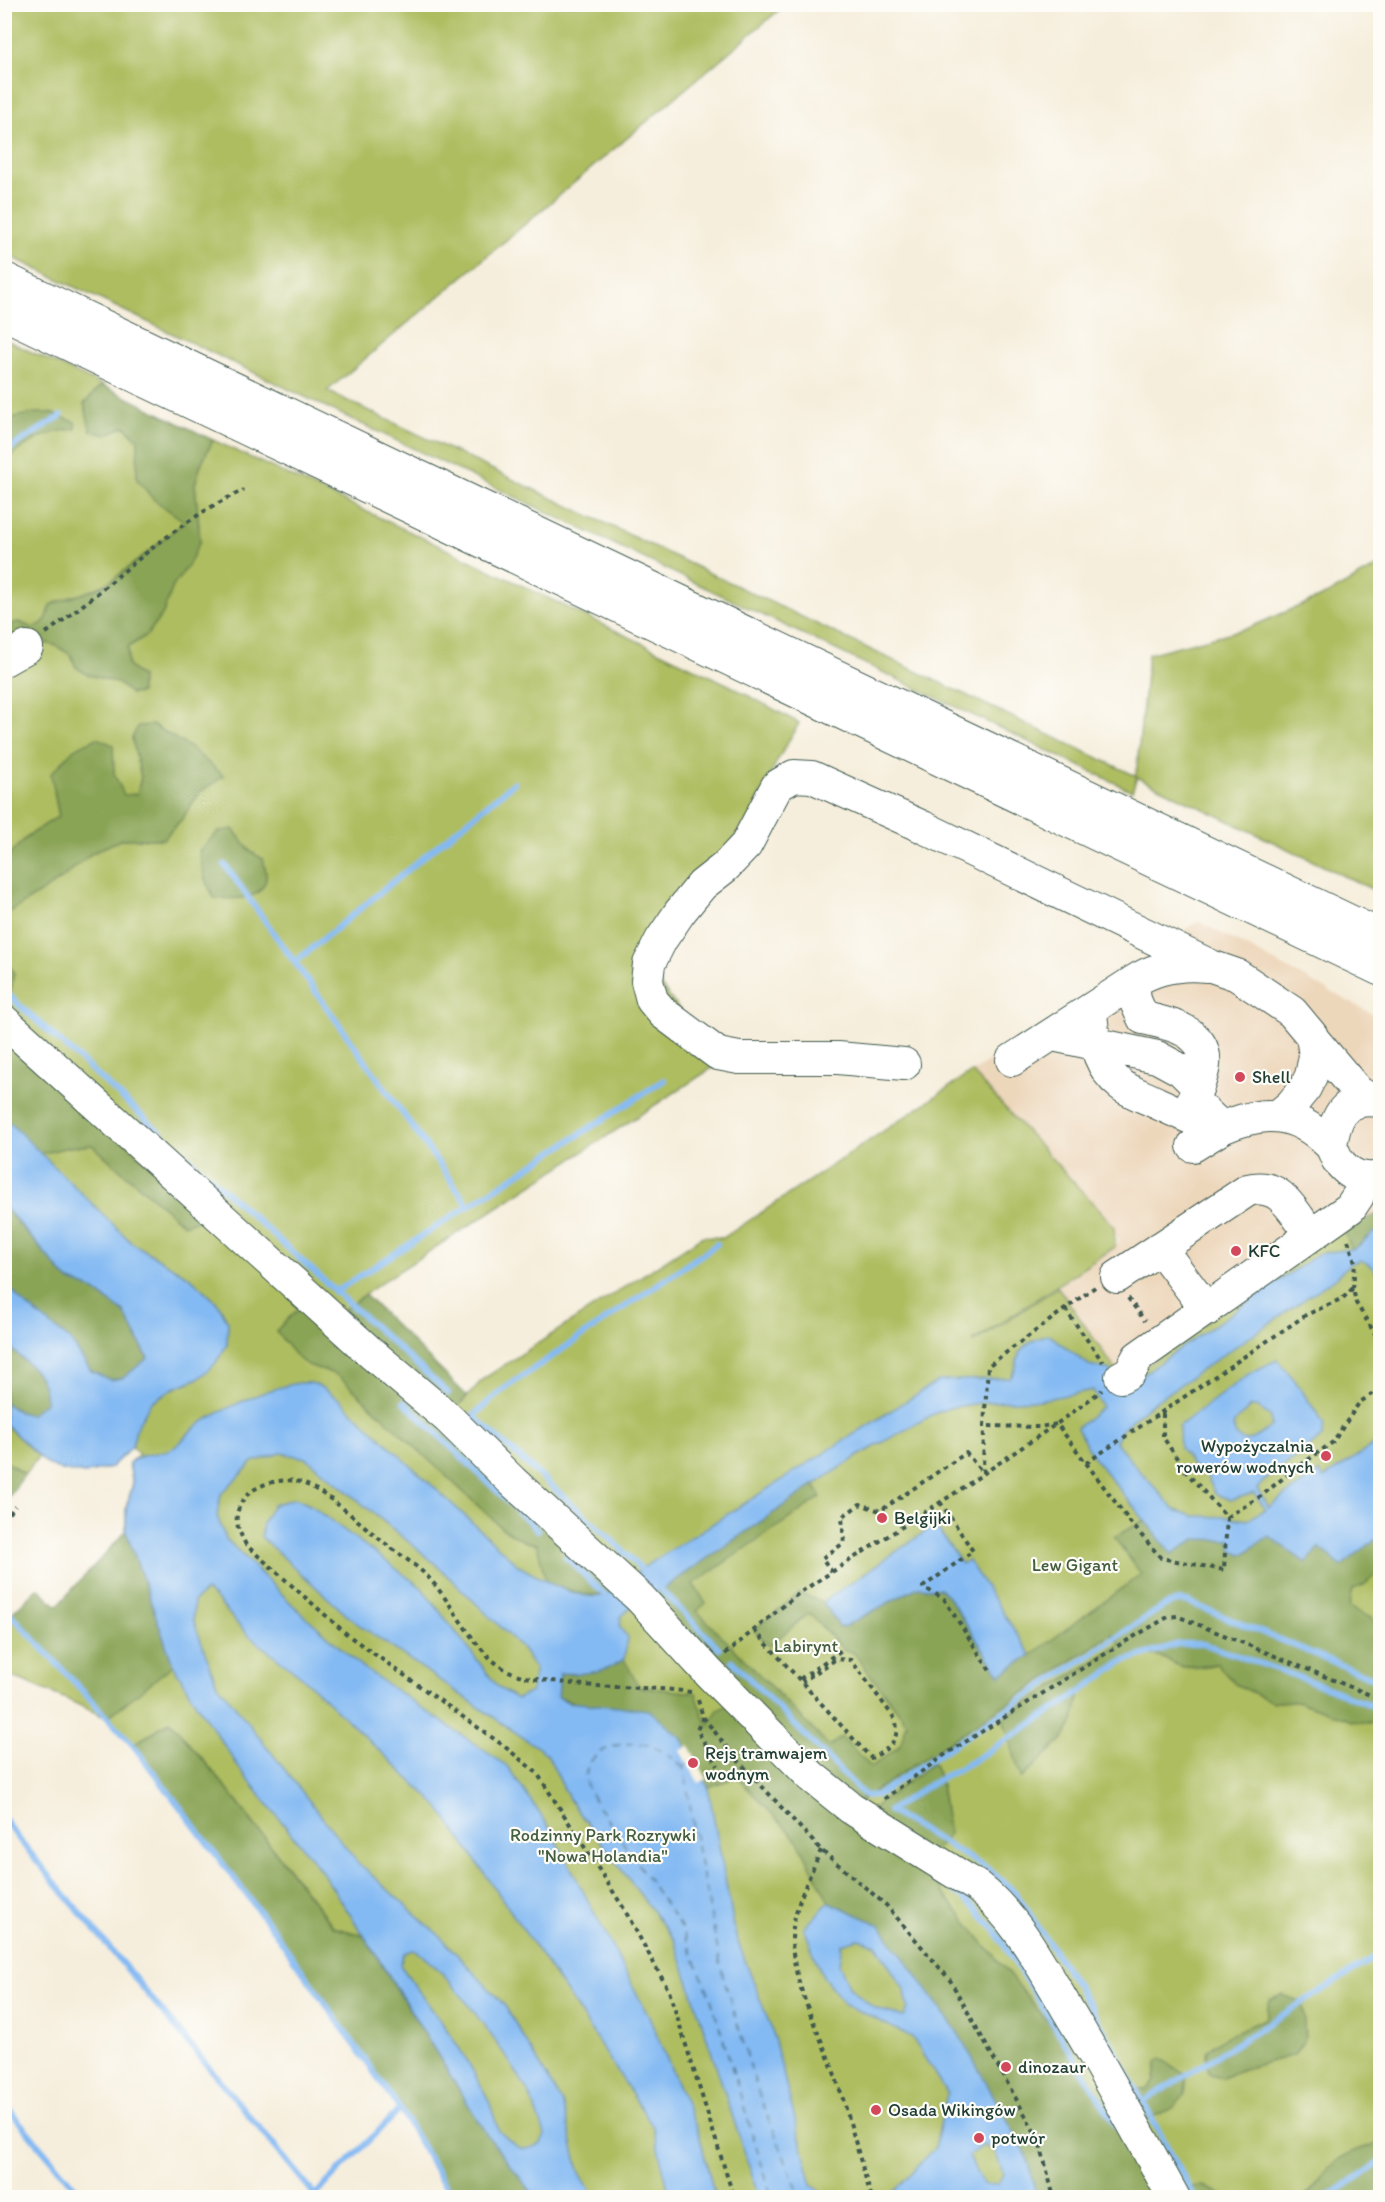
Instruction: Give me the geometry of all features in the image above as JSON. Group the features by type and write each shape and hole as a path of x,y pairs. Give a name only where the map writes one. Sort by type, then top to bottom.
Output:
{"highway":[{"path":"4,279 1380,936"},
{"path":"4,313 1380,969"},
{"path":"1332,947 1380,986"}],"street":[{"path":"904,1064 838,1058 739,1058 718,1054 689,1016 663,1013 652,1000 647,981 649,964 680,912 702,885 746,845 777,786 794,776 812,777 923,827 1211,966 1237,975 1292,1012 1358,1092 1376,1100"},
{"path":"1012,1060 1149,972 1184,964 1211,966"},
{"path":"1133,982 1135,1000 1143,1018 1145,1033 1142,1053"},
{"path":"1091,1009 1095,1044 1103,1063 1120,1084 1193,1120 1222,1128"},
{"path":"1143,1018 1172,1025 1196,1038 1205,1054 1198,1085"},
{"path":"4,1022 371,1353 448,1418 512,1481 632,1591 811,1776 834,1796 978,1887 1001,1908 1050,1980 1112,2085 1174,2198"},
{"path":"1053,1035 1157,1057 1181,1070 1198,1085 1222,1128"},
{"path":"1278,1116 1291,1105 1311,1076 1315,1056 1313,1039"},
{"path":"1330,1145 1338,1116 1346,1108 1356,1101 1376,1100"},
{"path":"1115,1374 1130,1372 1138,1357 1350,1208 1372,1178 1344,1167 1330,1145 1314,1130 1296,1120 1278,1116 1244,1118 1222,1128 1193,1146"},
{"path":"1117,1276 1248,1190 1259,1187 1271,1189 1281,1197 1311,1235"},
{"path":"1160,1248 1207,1310"}],"path":[{"path":"16,653 78,610 171,532 205,509 244,490"},
{"path":"1351,1250 1355,1262 1353,1288 1356,1303 1380,1342"},
{"path":"1086,1463 1306,1315 1343,1298 1353,1288"},
{"path":"982,1473 988,1366 1065,1309 1115,1374"},
{"path":"1227,1517 1260,1497 1333,1442 1359,1404 1380,1388"},
{"path":"709,1673 723,1656 799,1593 1057,1424 1095,1395"},
{"path":"1057,1424 1130,1522 1161,1558 1224,1570 1227,1517 1186,1472 1163,1437 1163,1411"},
{"path":"984,1426 1039,1427 1057,1424"},
{"path":"832,1572 822,1558 844,1543 842,1517 860,1504 880,1511 966,1453 982,1473"},
{"path":"734,2198 669,1991 623,1907 537,1773 504,1746 349,1636 246,1545 238,1529 235,1514 245,1496 264,1485 280,1481 297,1481 319,1491 426,1575 493,1663 512,1673 533,1680 584,1686 639,1687 696,1693 703,1717 733,1755 821,1850 886,1905 950,1980 1039,2140 1054,2198"},
{"path":"940,1502 973,1551 923,1587 944,1599 993,1674"},
{"path":"4,1521 15,1506"},
{"path":"866,1816 878,1804 943,1756 1168,1617 1177,1616 1380,1699"},
{"path":"754,1630 871,1758 884,1752 894,1742 897,1725 895,1719 850,1660 836,1659 801,1681"},
{"path":"801,1681 843,1649"},
{"path":"703,1717 697,1730 718,1766"},
{"path":"821,1850 798,1905 792,1940 796,1970 838,2083 872,2198"}],"shaded area":[{"path":"1198,921 1380,1018 1380,1213 1125,1383 1058,1287 1120,1241 972,1072 1015,1046"}],"green space":[{"path":"5,4 785,5 327,391 1136,776 1148,654 1248,628 1328,594 1380,565 1380,893 1137,777 1132,791 5,254"},
{"path":"4,339 102,385 84,404 106,434 124,426 138,440 137,480 186,522 111,581 84,595 71,596 42,625 32,628 19,622 36,641 55,645 71,655 76,667 86,674 118,683 131,694 141,677 128,666 128,647 147,635 163,613 173,586 189,564 199,526 195,484 201,464 213,440 729,685 799,723 776,763 751,816 641,960 720,1063 385,1280 333,1317 313,1299 276,1331 306,1364 339,1376 502,1528 526,1542 537,1544 584,1595 448,1418 483,1379 703,1236 723,1238 972,1072 1114,1226 1115,1247 974,1342 1058,1287 1124,1382 1308,1248 1380,1213 1380,1646 1372,1642 1113,1634 1121,1644 1003,1718 1022,1778 1062,1740 1074,1721 1080,1692 1128,1659 1150,1654 1184,1667 1217,1664 1235,1684 1273,1702 1297,1701 1352,1721 1380,1724 1380,2143 1343,2156 1325,2172 1311,2192 1304,2197 1225,2197 1204,2186 1181,2198 535,2197 364,1936 334,1927 220,1780 170,1721 133,1745 107,1718 21,1680 5,1676 5,1607 107,1717 138,1567 126,1531 126,1508 133,1484 129,1463 139,1454 132,1447 136,1426 151,1402 174,1388 199,1378 227,1345 228,1322 218,1304 191,1278 132,1243 40,1154 68,1147 92,1145 184,1225 5,1021 5,1002 10,997 14,972 5,961 5,915 60,880 92,853 122,839 163,839 182,819 199,793 132,738 141,777 137,794 124,796 114,774 112,745 54,793 59,816 29,835 5,859","holes":["933,1763 937,1771 949,1833 878,1804","1282,1995 1294,2055 1240,2070 1223,2078 1229,2035 1267,2018 1269,2000","1126,2071 1136,2089 1148,2089 1155,2080 1151,2116 1135,2125"]},
{"path":"102,385 213,440 201,464 195,484 200,541 189,564 173,586 163,613 147,635 128,647 128,666 141,677 141,693 131,694 118,683 86,674 76,667 71,655 55,645 14,640 7,634 10,624 19,622 32,628 43,623 50,605 96,589 111,581 185,522 153,499 137,479 138,440 125,426 106,435 91,431 84,404"},
{"path":"34,413 51,413 75,422 76,429 56,432 37,439 11,456 5,463 5,432 11,431 11,418"},
{"path":"153,725 191,748 224,776 199,793 182,819 163,839 122,839 92,853 60,880 5,915 5,859 29,835 59,816 51,774 74,749 97,738 113,745 114,774 124,795 137,794 141,777 132,738 138,726"},
{"path":"233,829 251,852 263,859 266,879 258,892 245,898 214,898 205,879 199,851 218,832"},
{"path":"5,961 14,972 10,997 5,1002"},
{"path":"4,1022 202,1219 184,1225 92,1145 68,1147 40,1154 5,1118"},
{"path":"4,1207 68,1280 92,1289 124,1312 148,1359 123,1378 110,1380 91,1371 70,1340 20,1301 5,1281"},
{"path":"1380,1213 1380,1233 1366,1238 1351,1250 1344,1228"},
{"path":"365,1295 467,1396 449,1417 624,1583 605,1595 584,1595 546,1583 537,1544 526,1542 502,1528 339,1376 306,1364 276,1331 313,1299 333,1317"},
{"path":"4,1343 33,1368 43,1383 47,1402 30,1415 19,1412 5,1403"},
{"path":"4,1424 39,1456 25,1474 5,1461"},
{"path":"4,1461 25,1474 6,1501 4,1500"},
{"path":"814,1485 821,1497 693,1584 706,1603 697,1611 829,1746 842,1737 871,1767 900,1746 907,1723 854,1653 843,1649 809,1613 769,1646 754,1630 799,1593 823,1602 841,1628 918,1587 940,1589 948,1596 1000,1675 1141,1574 1114,1537 1145,1520 1172,1554 1195,1539 1231,1540 1242,1555 1269,1536 1306,1563 1319,1547 1341,1566 1380,1536 1380,1571 1364,1585 1353,1589 1349,1607 1371,1618 1378,1628 1372,1642 1380,1646 1380,1724 1352,1721 1297,1701 1273,1702 1235,1684 1217,1664 1183,1667 1159,1656 1145,1654 1122,1662 1080,1692 1074,1721 1062,1740 1021,1778 1003,1718 1121,1644 1112,1634 851,1807 866,1816 878,1804 933,1763 941,1788 949,1833 944,1842 928,1855 932,1873 943,1893 1070,2049 1119,2129 1156,2197 1037,2197 1025,2152 880,1925 829,1902 798,1841 737,1777 708,1787 681,1738 558,1697 560,1673 594,1672 617,1664 624,1659 639,1687 696,1693 703,1716 709,1724 718,1710 736,1701 640,1598 661,1590"},
{"path":"126,1531 173,1665 107,1718 11,1614 38,1588 57,1606"},
{"path":"170,1721 220,1780 333,1927 364,1936 487,2135 535,2197 452,2197 400,2109 274,1931 133,1745"},
{"path":"1282,1995 1303,2002 1305,2040 1294,2055 1240,2070 1222,2078 1210,2075 1206,2062 1208,2049 1229,2035 1267,2018 1269,2001"},
{"path":"1162,2058 1173,2068 1187,2074 1185,2094 1173,2108 1134,2125 1112,2085 1126,2071 1136,2089 1148,2089 1155,2080 1157,2062"},
{"path":"1380,2143 1380,2197 1304,2197 1311,2192 1325,2172 1343,2156"},
{"path":"1204,2186 1225,2197 1181,2198 1188,2187"}],"water":[{"path":"5,1118 132,1243 191,1278 218,1304 228,1322 227,1345 215,1364 199,1378 174,1388 151,1402 137,1426 132,1447 111,1467 85,1474 61,1470 47,1464 5,1424 5,1403 19,1412 30,1415 46,1402 45,1391 38,1375 5,1343 5,1281 21,1301 70,1340 91,1371 110,1380 123,1378 148,1358 124,1312 92,1289 68,1280 5,1207"},
{"path":"1374,1232 1380,1233 1380,1279 1373,1267 1361,1260 1349,1264 1337,1277 1146,1408 1121,1430 1116,1442 1175,1510 1194,1516 1248,1520 1265,1509 1254,1493 1231,1500 1215,1494 1208,1478 1192,1465 1180,1448 1179,1426 1250,1373 1277,1360 1294,1379 1324,1424 1322,1437 1257,1489 1269,1507 1319,1472 1324,1478 1380,1441 1380,1536 1341,1566 1319,1547 1306,1563 1269,1536 1242,1555 1232,1551 1231,1540 1195,1539 1172,1554 1094,1458 1077,1428 1102,1407 1093,1390 1040,1400 986,1402 949,1408 932,1415 860,1455 661,1590 640,1598 621,1617 620,1627 628,1638 624,1659 617,1664 594,1672 560,1673 558,1697 568,1702 649,1710 681,1738 708,1787 736,1937 772,2030 812,2185 828,2197 759,2197 675,1941 569,1799 547,1754 352,1620 261,1537 263,1522 273,1505 295,1498 310,1505 421,1587 498,1687 517,1699 531,1692 535,1668 519,1645 432,1561 306,1458 281,1453 253,1462 221,1494 217,1516 226,1539 293,1605 362,1667 507,1766 551,1830 650,2019 699,2134 715,2197 670,2197 653,2127 567,1993 438,1806 302,1677 248,1635 206,1591 194,1601 193,1619 216,1682 358,1863 440,1936 505,2006 562,2102 579,2171 594,2197 535,2197 487,2135 374,1951 322,1872 242,1772 195,1702 173,1665 126,1531 126,1508 133,1484 129,1463 134,1459 170,1449 206,1420 236,1404 289,1385 315,1384 339,1399 519,1566 574,1593 586,1596 607,1594 641,1569 938,1381 1010,1378 1021,1350 1048,1334 1089,1365 1111,1370 1124,1387 1318,1254 1356,1248","holes":["1250,1407 1257,1407 1271,1417 1271,1426 1260,1435 1243,1440 1238,1438 1233,1424","413,1950 425,1958 457,1990 517,2074 532,2100 545,2135 540,2145 526,2149 517,2147 499,2131 489,2101 468,2062 400,1965 404,1953"]},
{"path":"935,1525 962,1564 968,1560 1031,1655 1000,1675 948,1596 940,1589 918,1587 841,1628 823,1602"},
{"path":"829,1902 880,1925 958,2033 1025,2152 1037,2197 889,2197 935,2148 947,2094 912,2037 845,2004 822,1975 804,1928","holes":["858,1939 876,1945 905,1991 908,2008 904,2017 874,2008 850,1988 839,1964 842,1944","984,2145 995,2151 1003,2174 998,2184 985,2185 969,2156"]}],"pier":[{"path":"689,1746 707,1779 699,1783 680,1751"}],"waterway":[{"path":"4,452 61,416"},
{"path":"295,962 514,783"},
{"path":"225,865 469,1206"},
{"path":"4,991 448,1393"},
{"path":"335,1292 664,1080"},
{"path":"641,1569 613,1541 473,1416 501,1391 717,1244"},
{"path":"404,1402 538,1530"},
{"path":"566,1557 605,1595"},
{"path":"661,1590 719,1648"},
{"path":"732,1661 865,1796 877,1795 1164,1606 1178,1601 1188,1602 1380,1681"},
{"path":"4,1607 133,1745 274,1931 400,2109 452,2198"},
{"path":"1195,2198 1091,2007 1015,1892 988,1869 889,1811 1063,1704 1122,1662 1178,1644 1204,1644 1313,1682 1380,1709"},
{"path":"4,1819 315,2195"},
{"path":"951,1888 976,1909 995,1930 1117,2127"},
{"path":"1143,2102 1380,1954"},
{"path":"4,2104 84,2198"},
{"path":"314,2196 400,2109"},
{"path":"1326,2198 1380,2163"}],"ferry route":[{"path":"684,1767 653,1747 627,1744 606,1749 597,1755 590,1762 586,1771 586,1782 596,1803 681,1927 710,1996 772,2198"},
{"path":"687,1764 684,1767 695,1836 723,1976 758,2092 801,2198"}],"place":[{"name":"Shell","path":"1240,1077"},
{"name":"KFC","path":"1236,1251"},
{"name":"Wypożyczalnia rowerów wodnych","path":"1326,1456"},
{"name":"Belgijki","path":"882,1518"},
{"name":"Rejs tramwajem wodnym","path":"693,1763"},
{"name":"dinozaur","path":"1006,2067"},
{"name":"Osada Wikingów","path":"876,2110"},
{"name":"potwór","path":"979,2138"}],"park label":[{"name":"Lew Gigant","path":"1075,1565"},
{"name":"Labirynt","path":"806,1646"},
{"name":"Rodzinny Park Rozrywki \"Nowa Holandia\"","path":"603,1845"}]}
